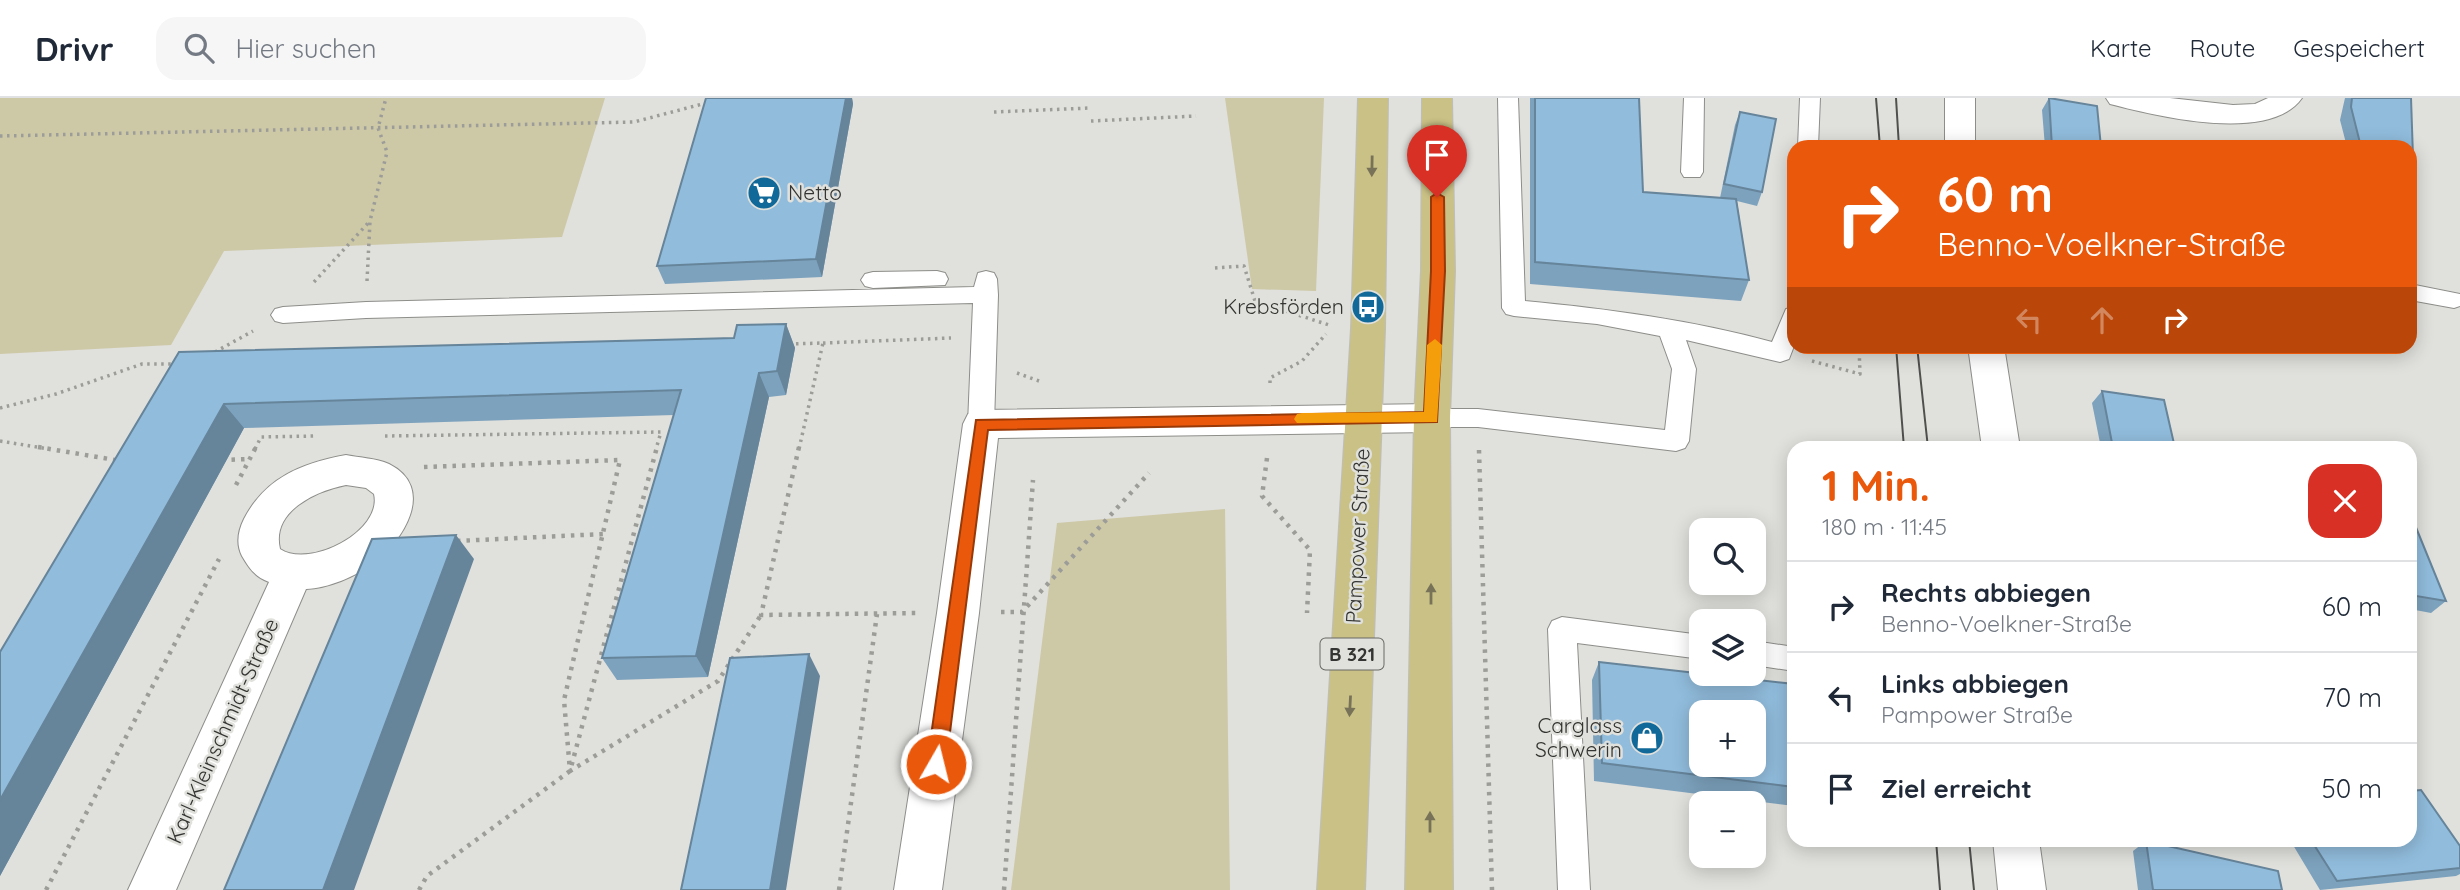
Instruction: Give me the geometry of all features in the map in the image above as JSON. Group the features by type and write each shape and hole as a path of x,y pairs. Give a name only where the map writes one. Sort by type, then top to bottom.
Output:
{"main road":[{"name":"Pampower Straße","path":"1341,890 1364,418 1373,98"},
{"path":"1429,890 1432,418 1438,271 1437,98"}],"street":[{"path":"1960,98 1960,140"},
{"path":"2121,98 2221,115 2252,114 2284,103 2287,98"},
{"path":"1987,354 2000,441"},
{"path":"918,890 958,613 981,425 1432,418"},
{"name":"Karl-Kleinschmidt-Straße","path":"152,890 293,572"},
{"path":"2017,847 2022,890"}],"lane":[{"path":"1508,98 1514,308 1597,316 1736,341 1780,353 1787,334"},
{"path":"1692,172 1694,98"},
{"path":"1808,140 1810,98"},
{"path":"873,279 986,279 981,425"},
{"path":"2417,293 2454,300"},
{"path":"284,315 366,310 986,295"},
{"path":"1432,418 1478,418 1676,441 1684,369 1670,330"},
{"path":"1574,890 1562,629 1689,645"},
{"path":"1766,655 1787,658"}],"path":[{"path":"366,310 370,221 387,152 378,128 386,98"},
{"path":"0,136 634,122 716,100 715,98"},
{"path":"994,112 1090,108"},
{"path":"1091,121 1196,116"},
{"path":"205,358 284,315 370,221"},
{"path":"1307,618 1310,550 1262,496 1271,419 1270,378 1295,367 1318,349 1331,326 1332,316"},
{"path":"781,344 986,336"},
{"path":"419,890 427,876 570,771 718,681 761,615 823,343"},
{"path":"1780,353 1860,373 1859,354"},
{"path":"0,408 56,394 142,364 181,364"},
{"path":"1478,418 1492,890"},
{"path":"371,436 661,432 570,771"},
{"path":"240,496 236,484 261,437 316,436"},
{"path":"0,441 130,463"},
{"path":"212,461 249,459"},
{"path":"415,468 620,460 564,700 570,771"},
{"path":"761,615 1022,612 1149,472"},
{"path":"1004,890 1033,480"},
{"path":"454,541 603,534"},
{"path":"46,890 219,558"},
{"path":"839,890 877,614"}],"shaded area":[{"path":"0,98 605,98 562,237 224,251 171,345 0,354"},
{"path":"1225,98 1324,98 1316,291 1252,289"},
{"path":"1225,509 1230,890 1011,890 1057,523"}],"building":[{"name":"Netto","path":"706,98 846,98 816,259 657,266"},
{"path":"1535,98 1639,98 1643,192 1736,199 1749,280 1535,262"},
{"path":"2049,98 2097,106 2100,140 2052,140"},
{"path":"2352,98 2411,98 2412,140 2359,140 2351,107"},
{"path":"1740,112 1776,119 1762,192 1724,184"},
{"path":"786,324 777,371 759,373 696,656 602,658 681,390 224,404 0,800 0,652 179,352 734,338 737,325"},
{"path":"2102,391 2164,400 2173,441 2112,441"},
{"path":"2417,530 2446,601 2417,596"},
{"path":"456,535 323,890 224,890 372,539"},
{"path":"809,654 770,890 681,890 730,658"},
{"path":"1599,662 1689,672 1689,686 1766,686 1766,681 1787,683 1787,786 1714,777 1766,777 1766,700 1689,700 1689,774 1602,763"},
{"path":"2417,790 2421,790 2460,846 2460,868 2337,881 2315,847 2417,847"},
{"path":"2147,847 2172,847 2278,871 2282,890 2153,890"}],"tram line":[{"path":"1876,98 1879,140"},
{"path":"1896,98 1899,140"},
{"path":"1897,354 1903,441"},
{"path":"1918,354 1927,441"},
{"path":"1937,847 1940,890"},
{"path":"1970,847 1974,890"}],"slow traffic":[{"path":"1302,419 1432,418 1435,345"}],"place":[{"name":"Netto","path":"764,193"},
{"name":"Krebsförden","path":"1368,307"},
{"name":"Carglass Schwerin","path":"1647,738"}],"route":[{"path":"936,764 981,425 1432,418 1438,271 1437,197"}]}
